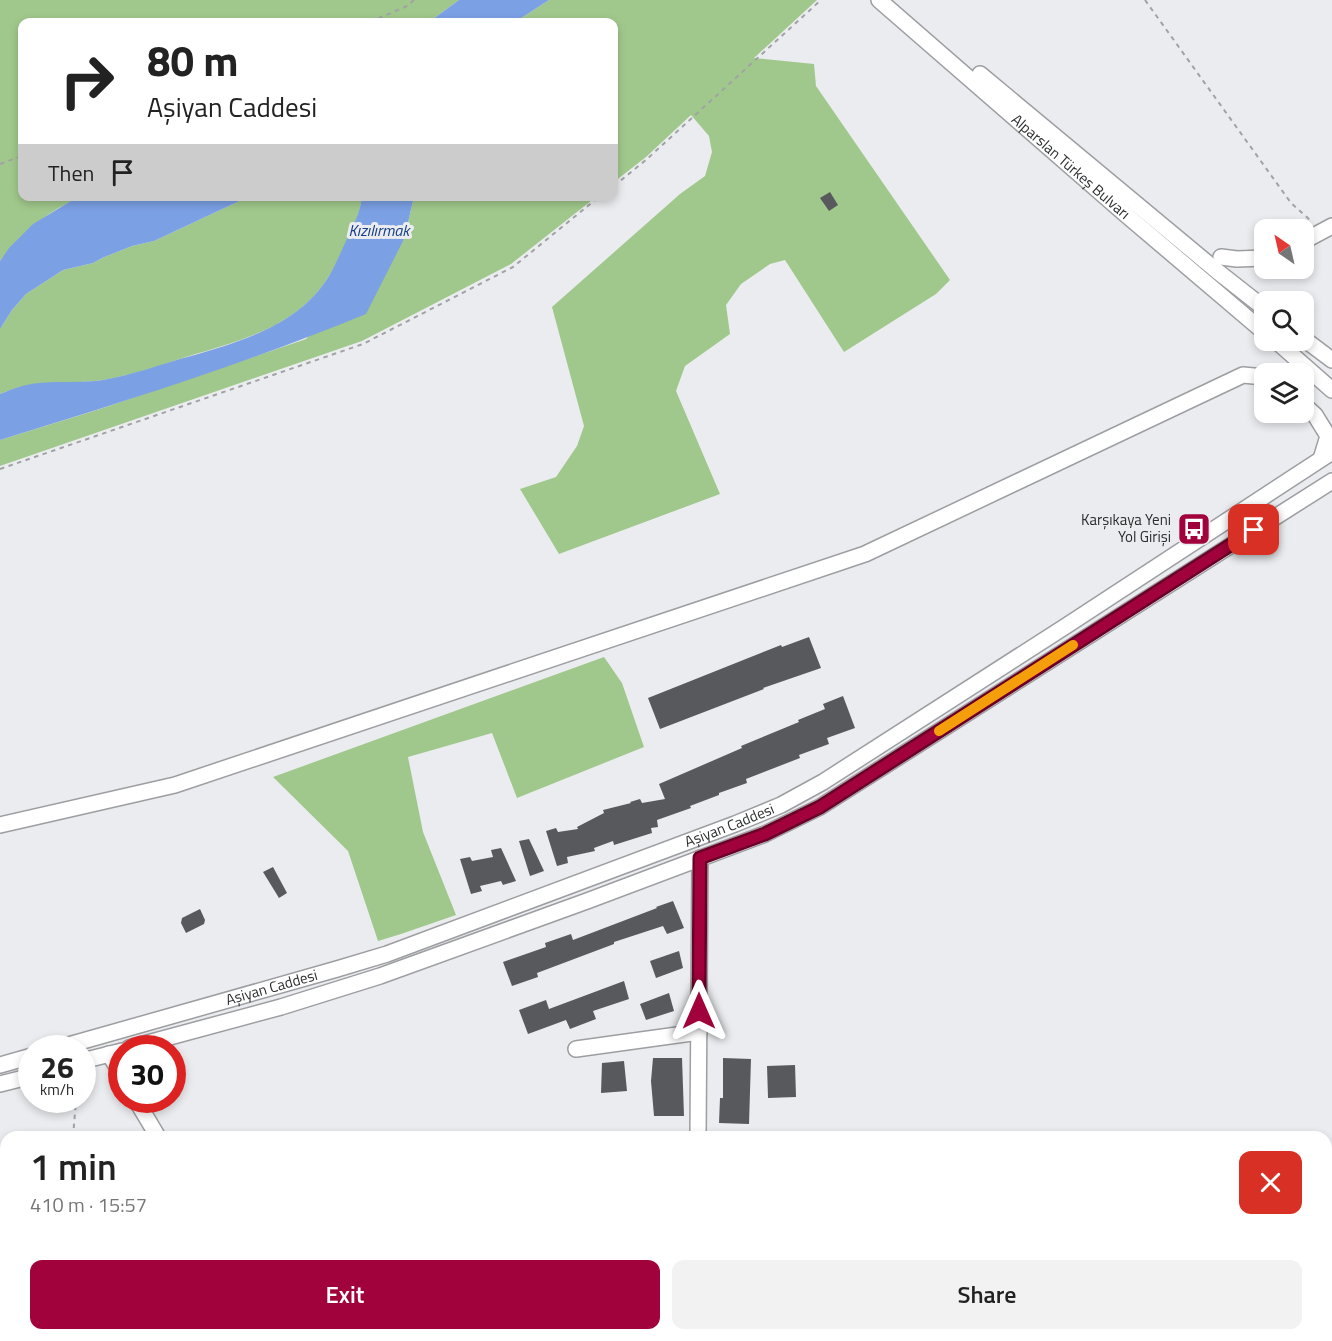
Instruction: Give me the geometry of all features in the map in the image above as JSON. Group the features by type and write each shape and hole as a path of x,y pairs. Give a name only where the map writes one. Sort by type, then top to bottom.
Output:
{"street":[{"name":"Alparslan Türkeş Bulvarı","path":"879,0 907,18 1254,300"},
{"name":"Alparslan Türkeş Bulvarı","path":"890,0 907,18 1124,213 1254,324"},
{"path":"1221,257 1254,258"},
{"path":"1314,346 1332,360"},
{"path":"1288,351 1332,390"},
{"path":"0,825 175,785 865,554 1243,375 1254,376"},
{"path":"1314,414 1328,436 1326,456"},
{"name":"Aşiyan Caddesi","path":"96,1037 387,954 781,805 872,751 1326,456"},
{"name":"Aşiyan Caddesi","path":"176,1035 380,976 765,834 820,807 1332,481"},
{"path":"698,1131 700,858"},
{"path":"576,1049 699,1032"},
{"path":"0,1065 18,1060"},
{"path":"0,1084 18,1080"},
{"path":"144,1113 154,1131"}],"path":[{"path":"379,18 407,6 414,0"},
{"path":"618,183 821,0"},
{"path":"1145,0 1291,203 1327,229"},
{"path":"0,164 18,157"},
{"path":"0,469 363,344 513,267 594,201"},
{"path":"73,1131 75,1113"}],"green space":[{"path":"0,0 459,0 434,18 18,18 18,201 73,201 36,223 0,261"},
{"path":"549,0 817,0 754,58 814,64 816,86 950,280 936,294 844,352 785,260 770,264 741,284 726,305 730,334 685,366 676,391 720,494 559,554 520,489 556,477 577,446 584,426 552,307 680,194 705,176 712,152 709,136 691,115 646,157 618,179 618,18 521,18"},
{"path":"239,201 361,201 355,223 344,248 316,294 301,308 266,330 124,376 103,380 26,386 0,394 0,329 26,294 63,270 93,263 132,246 154,241"},
{"path":"413,201 591,201 511,264 362,341 0,466 0,440 97,410 306,339 404,239"},
{"path":"604,657 622,683 644,747 517,798 492,733 408,757 423,832 456,915 378,941 348,851 273,777"}],"water":[{"path":"459,0 549,0 521,18 434,18"},
{"path":"71,201 239,201 154,241 132,246 93,263 63,270 26,294 0,329 0,261 9,248 33,224"},
{"name":"Kızılırmak","path":"361,201 413,201 404,239 366,314 230,365 0,440 0,394 19,387 47,382 95,381 125,375 230,344 286,319 317,293 329,276"}],"building":[{"path":"830,192 838,205 829,211 820,198"},
{"path":"809,637 821,668 763,688 660,729 648,698 781,645 782,647"},
{"path":"843,696 855,728 827,738 829,744 746,779 747,783 719,793 719,795 690,806 691,808 657,820 658,827 651,828 652,833 614,845 613,841 594,848 595,851 567,857 568,863 557,866 546,831 556,828 558,832 578,829 577,827 604,813 603,810 640,799 642,803 665,799 659,784 799,722 798,720 825,709 823,704"},
{"path":"529,839 544,871 530,876 519,841"},
{"path":"501,848 516,881 503,885 501,881 480,886 482,891 471,894 460,859 470,857 472,861 493,857 491,850"},
{"path":"273,867 287,893 279,898 263,872"},
{"path":"673,901 684,928 667,934 663,926 614,942 614,944 537,973 538,977 512,986 503,962 546,947 545,943 571,934 573,940"},
{"path":"200,909 205,920 204,924 186,933 181,923 182,918"},
{"path":"679,951 683,968 656,978 650,961"},
{"path":"624,981 629,999 593,1011 596,1019 570,1029 566,1020 528,1034 519,1010 546,1000 549,1009"},
{"path":"669,993 674,1011 646,1020 640,1004"},
{"path":"653,1058 682,1058 684,1116 654,1116 651,1081"},
{"path":"723,1058 751,1059 749,1124 719,1123 720,1098 723,1098"},
{"path":"624,1061 627,1091 601,1093 602,1063"},
{"path":"795,1065 796,1097 768,1098 767,1066"}],"slow traffic":[{"path":"939,731 1073,645"}],"place":[{"name":"Karşıkaya Yeni Yol Girişi","path":"1194,529"}],"route":[{"path":"699,1011 700,858 765,834 820,807 1254,530"}]}
